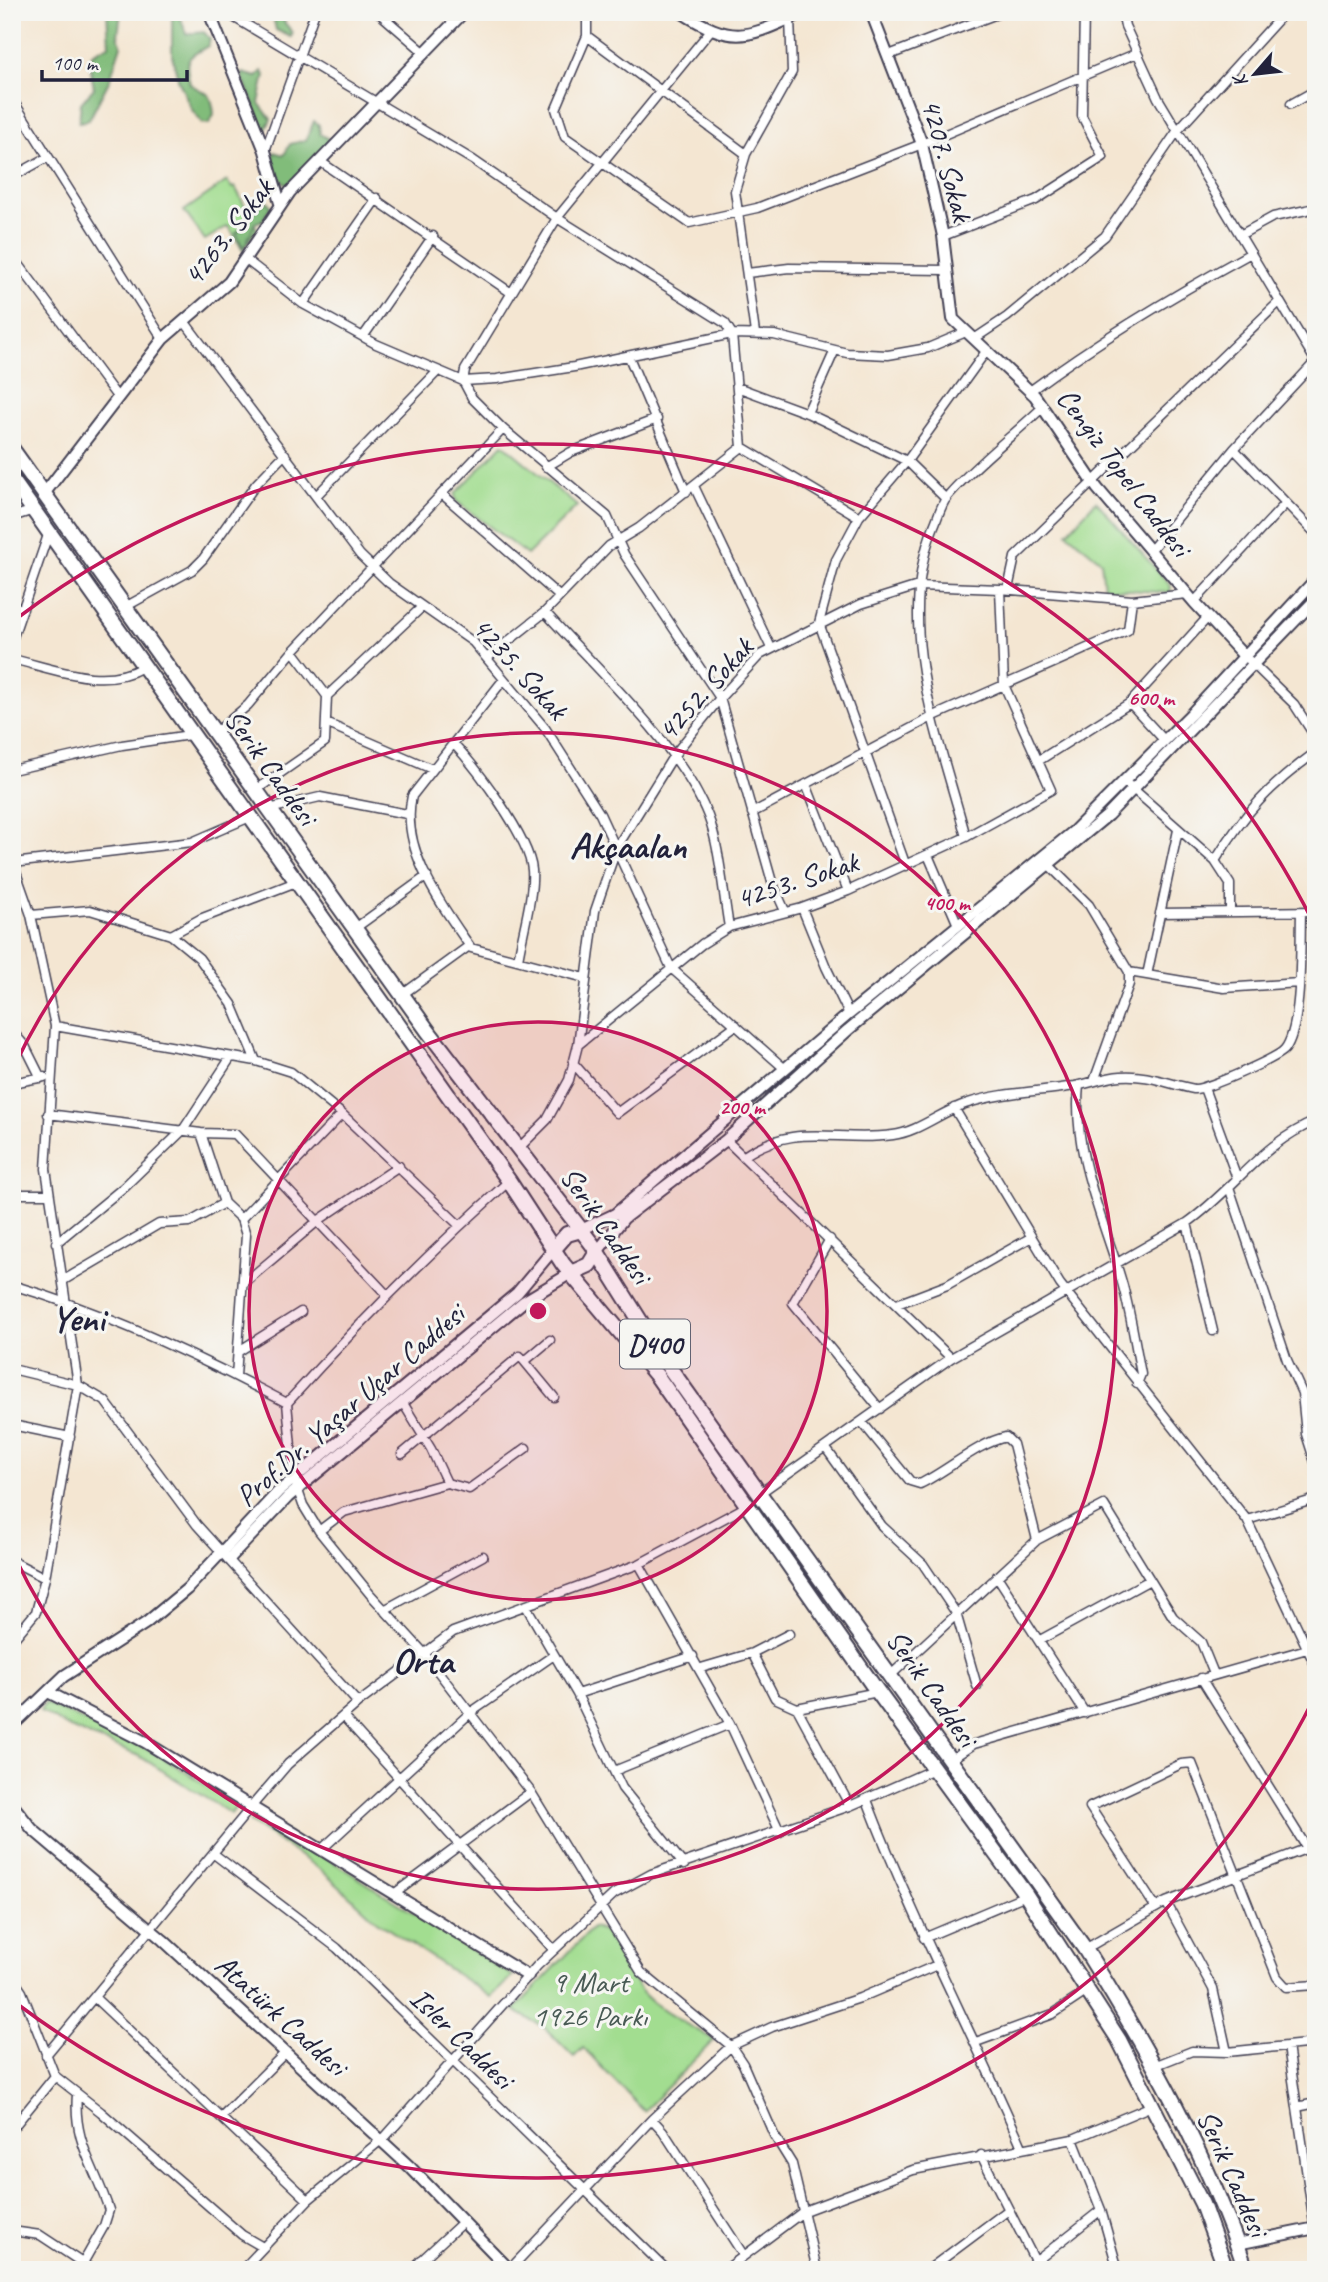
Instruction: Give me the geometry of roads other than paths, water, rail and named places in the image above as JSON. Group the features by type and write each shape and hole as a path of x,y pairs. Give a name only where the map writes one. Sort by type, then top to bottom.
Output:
{"highway":[{"name":"Serik Caddesi","path":"12,449 354,929 597,1252 669,1367 1085,1949 1154,2066 1208,2174 1246,2270"},
{"name":"Serik Caddesi","path":"12,480 190,735 509,1181 553,1250 657,1376 878,1692 1026,1895 1089,1990 1154,2105 1202,2204 1226,2270"},
{"path":"553,1250 567,1234 581,1230"},
{"path":"571,1273 589,1265 597,1252"}],"main road":[{"path":"209,12 265,151 281,203"},
{"name":"4263. Sokak","path":"44,494 163,340 221,291 281,203 464,12"},
{"path":"681,12 710,31 744,35 805,12"},
{"name":"4207. Sokak","path":"871,12 922,144 943,236 950,311 966,332"},
{"name":"Cengiz Topel Caddesi","path":"966,332 1044,407 1094,484 1191,598 1249,660"},
{"path":"597,1252 624,1218 726,1140 848,1030 1133,790 1249,660 1316,579"},
{"path":"581,1230 615,1214 849,1014 958,925 1046,862 1165,741 1316,599"},
{"name":"Prof.Dr. Yaşar Uçar Caddesi","path":"12,1726 64,1676 146,1623 225,1556 295,1484 517,1293 553,1250"},
{"path":"295,1484 403,1403 523,1302 571,1273"},
{"path":"48,1692 145,1742 528,1976"},
{"name":"Atatürk Caddesi","path":"12,1804 22,1819 152,1931 382,2140 510,2270"},
{"path":"12,1826 22,1819"},
{"path":"1237,2244 1315,2231"}],"street":[{"path":"225,12 378,101 725,323 732,334 742,447"},
{"path":"265,151 315,12"},
{"path":"378,12 425,53"},
{"path":"587,12 587,36 556,109 565,137 689,223 738,210 757,208 922,144 1137,53"},
{"path":"755,333 735,191 747,154 792,72 786,20 769,12"},
{"path":"889,55 1002,12"},
{"path":"943,236 1036,200 1103,157 1082,116 1084,12"},
{"path":"1122,12 1158,98 1316,361 1234,449 1150,551"},
{"path":"245,259 303,303 363,337 437,372 463,381 509,377 629,357 732,334 755,333 790,338 865,355 909,353 1007,317 1105,236 1178,131 1285,12"},
{"path":"1312,12 1316,17"},
{"path":"710,31 600,162 557,218 465,370 463,381 472,398 503,429 607,516 624,554 720,698 772,882 785,912"},
{"path":"587,36 747,154"},
{"path":"1291,104 1316,90"},
{"path":"12,99 163,340"},
{"path":"12,177 48,158"},
{"path":"321,162 433,236 510,292"},
{"path":"303,303 377,198"},
{"path":"1240,235 1273,217 1316,208"},
{"path":"363,337 433,236"},
{"path":"1030,391 1082,353 1160,303 1251,253"},
{"path":"12,255 118,398"},
{"path":"747,273 789,268 946,270"},
{"path":"1208,617 1130,703 1038,761 1004,685 1004,589 1016,557 1279,302"},
{"name":"4235. Sokak","path":"184,321 340,531 372,567 422,607 467,637 559,747 617,847 671,968 785,1069"},
{"path":"1309,349 1316,341"},
{"path":"807,413 835,350"},
{"path":"906,866 819,623 836,560 859,517 907,461 987,350"},
{"path":"629,357 686,492"},
{"path":"316,496 437,372"},
{"path":"737,387 807,413 907,461 946,499"},
{"path":"967,837 934,716 918,635 918,586 926,545 946,499 1044,407"},
{"path":"546,467 571,452 657,419"},
{"path":"215,733 248,705 293,651 503,429"},
{"path":"487,658 545,612 600,554 694,486 742,447"},
{"path":"742,447 859,517"},
{"path":"1234,449 1316,534"},
{"path":"125,607 192,570 203,559 256,484 285,454"},
{"path":"694,486 771,648"},
{"path":"442,494 559,596"},
{"path":"1191,598 1286,503"},
{"path":"12,517 34,510"},
{"path":"12,640 49,533"},
{"name":"4252. Sokak","path":"519,1149 555,1109 574,1064 595,911 617,847 674,755 752,663 771,648 819,623 872,600 918,586 1004,589 1132,600 1191,598"},
{"path":"752,813 934,716 1128,630 1132,600"},
{"path":"12,606 23,609"},
{"path":"327,696 422,607"},
{"path":"545,612 674,755 709,818 729,926"},
{"path":"256,790 326,742 327,696 293,651"},
{"path":"12,659 103,679 123,677 143,667"},
{"path":"1249,660 1294,704 1316,738"},
{"path":"504,679 412,796 407,814 419,860 469,946 585,978"},
{"path":"1130,703 1165,741"},
{"path":"326,723 432,769"},
{"path":"12,770 122,745 190,735"},
{"path":"453,743 488,784 520,840 532,868 518,960"},
{"path":"1215,861 1249,810 1286,774 1316,752"},
{"name":"4253. Sokak","path":"578,1045 671,968 729,926 802,908 848,891 967,837 1051,790 1038,761"},
{"path":"1124,781 1215,861 1230,884 1230,912"},
{"path":"806,784 848,891"},
{"path":"269,809 320,797 407,814"},
{"path":"12,1641 36,1612 45,1578 78,1385 46,1169 55,1026 31,915 13,862 192,842 250,817"},
{"path":"1147,975 1178,830"},
{"path":"928,855 958,925"},
{"path":"1046,862 1089,905 1129,972 1129,984 1094,1081"},
{"path":"354,929 428,876"},
{"path":"171,935 200,919 296,882"},
{"path":"802,908 849,1014"},
{"path":"31,915 90,910 171,935 199,958 232,1004 256,1061"},
{"path":"1160,913 1316,911"},
{"path":"744,1156 769,1142 789,1136 817,1133 897,1135 954,1108 1001,1095 1079,1085 1119,1076 1146,1076 1193,1088 1204,1088 1271,1060 1285,1049 1292,1029 1299,983 1301,913"},
{"path":"403,994 469,946"},
{"path":"1129,972 1224,988 1299,983"},
{"path":"574,1064 617,1113 736,1025"},
{"path":"55,1026 231,1056 291,1072 342,1114 459,1225"},
{"path":"12,1031 25,1046 41,1077"},
{"path":"56,1243 124,1187 183,1130 231,1056"},
{"path":"12,1083 50,1076"},
{"path":"1079,1085 1076,1112 1079,1132 1089,1179 1115,1263 1141,1374 1138,1384"},
{"path":"1204,1088 1237,1178"},
{"path":"954,1108 1030,1238 1068,1292 1247,1520 1316,1667"},
{"path":"48,1114 201,1133 234,1134 319,1220 388,1296"},
{"path":"241,1219 342,1114"},
{"path":"760,1493 951,1358 1187,1223 1282,1137 1316,1121"},
{"path":"201,1133 224,1203 241,1219 246,1235 236,1376"},
{"path":"726,1140 951,1358"},
{"path":"244,1283 319,1220 399,1166"},
{"path":"509,1181 459,1225 287,1403 295,1484 319,1531 423,1652 531,1792 641,1972 731,2046 792,2164 817,2270"},
{"path":"1229,1187 1287,1360 1302,1393 1306,1434 1316,1465"},
{"path":"12,1194 49,1194"},
{"path":"64,1280 159,1224 190,1222 224,1203"},
{"path":"1187,1223 1213,1331"},
{"path":"897,1304 947,1285 1030,1238"},
{"path":"830,1239 793,1303 880,1409"},
{"path":"12,1285 67,1301 236,1376 287,1403"},
{"path":"239,1351 301,1312"},
{"path":"525,1361 550,1340"},
{"path":"402,1454 520,1356 554,1397"},
{"path":"12,1369 78,1385 105,1401 225,1556 358,1703"},
{"path":"403,1403 447,1483"},
{"path":"862,1422 910,1481 920,1484 945,1472 994,1440 1006,1437 1013,1444 1037,1540"},
{"path":"12,1425 69,1437"},
{"path":"825,1447 882,1526 923,1564 956,1613 977,1686"},
{"path":"319,1531 344,1512 447,1483 469,1489 526,1448"},
{"path":"1247,1520 1316,1500"},
{"path":"891,1675 1037,1540 1104,1505 1148,1581 1173,1617 1201,1642 1214,1674"},
{"path":"46,2055 288,1765 358,1703 423,1652 453,1632 639,1564 747,1506"},
{"path":"384,1609 483,1556"},
{"path":"12,1561 45,1578"},
{"path":"639,1564 701,1668 780,1832"},
{"path":"997,1576 1085,1713"},
{"path":"1040,1640 1148,1581"},
{"path":"526,1606 578,1694 622,1788 684,1865"},
{"path":"701,1668 752,1653 789,1634"},
{"path":"950,1760 974,1744 1307,1649 1316,1643"},
{"path":"752,1653 775,1698 797,1708 878,1692"},
{"path":"322,1849 470,1713 554,1655"},
{"path":"578,1694 693,1656"},
{"path":"1085,1949 1166,1902 1312,1847 1201,1678"},
{"path":"797,1708 850,1806"},
{"path":"343,1716 554,1950"},
{"path":"614,1771 730,1724"},
{"path":"1156,1908 1090,1807 1181,1764 1192,1763 1198,1772 1278,1977 1286,1987 1316,1985"},
{"path":"242,2270 261,2246 308,2200 382,2140 528,1976 614,1894 651,1874 684,1865 867,1800 933,1769"},
{"path":"394,1894 531,1792"},
{"path":"867,1800 924,1938 976,2042 1022,2147"},
{"name":"Isler Caddesi","path":"214,1854 337,1948 667,2270"},
{"path":"924,1938 1026,1895"},
{"path":"1166,1902 1213,1989 1227,2052"},
{"path":"510,2270 652,2119 731,2046 772,2027 860,1998 937,1965"},
{"path":"12,1977 22,1992 55,2077 242,2235 261,2246"},
{"path":"976,2042 1053,2014 1089,1990"},
{"path":"95,1998 308,2200"},
{"path":"1154,2066 1192,2051 1227,2052 1316,2043"},
{"path":"1288,2046 1315,2231"},
{"path":"222,2116 286,2052"},
{"path":"12,2129 49,2088 55,2077"},
{"path":"77,2094 75,2119 81,2147 109,2210 104,2226 83,2263"},
{"path":"1297,2107 1316,2103"},
{"path":"725,2270 804,2211 913,2170 1073,2139 1154,2105"},
{"path":"652,2119 744,2256"},
{"path":"1073,2139 1101,2210 1118,2270"},
{"path":"981,2155 1035,2262"},
{"path":"1025,2270 1101,2210"},
{"path":"928,2270 1007,2211"},
{"path":"411,2270 464,2221"},
{"path":"12,2231 40,2235 93,2270"},
{"path":"421,2260 429,2270"}],"district":[{"name":"Akçaalan","path":"628,845"},
{"name":"Yeni","path":"78,1318"},
{"name":"Orta","path":"423,1660"}],"park label":[{"name":"9 Mart 1926 Parkı","path":"590,2000"}]}
